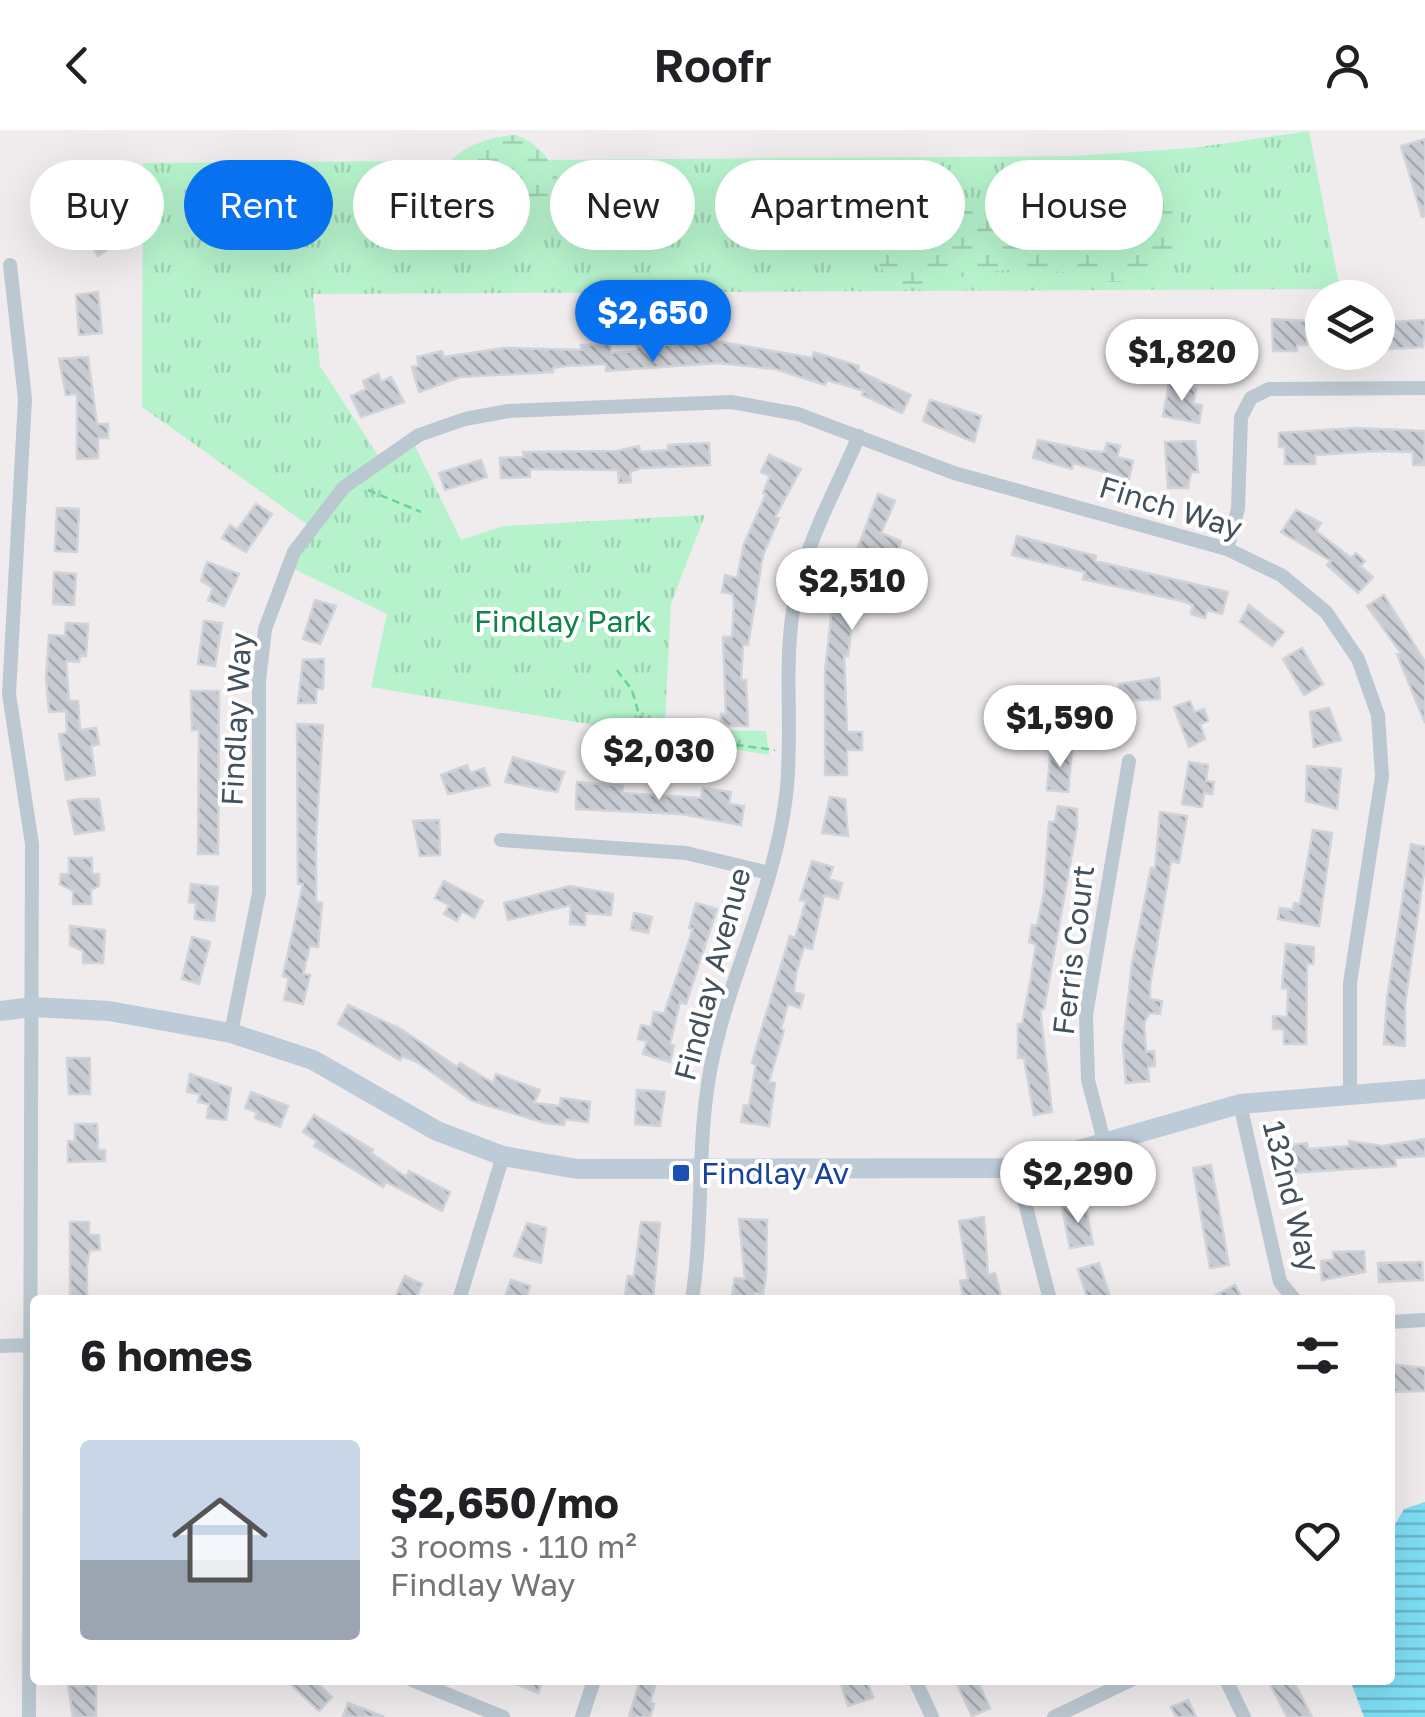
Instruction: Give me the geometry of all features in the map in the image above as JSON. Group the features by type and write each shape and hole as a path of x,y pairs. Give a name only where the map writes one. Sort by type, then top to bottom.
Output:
{"street":[{"path":"10,265 25,399 9,694 32,844 31,1295"},
{"path":"1228,549 1238,508 1241,417 1251,398 1269,388 1425,388"},
{"name":"Findlay Way","path":"231,1033 258,893 259,681 265,628 294,552 344,487 420,435 465,419 508,411 731,402 798,414 858,436"},
{"name":"Finch Way","path":"858,436 954,473 1228,549 1282,575 1326,612 1358,660 1378,715 1382,776 1350,983 1350,1093"},
{"name":"Findlay Avenue","path":"693,1295 700,1244 704,1111 711,1063 768,873 786,795 795,598 811,546 858,436"},
{"path":"0,521 19,521"},
{"name":"Ferris Court","path":"1105,1145 1088,1080 1086,1015 1129,761"},
{"path":"501,840 686,853 768,873"},
{"path":"0,1010 32,1007 109,1011 231,1033 313,1060 437,1131 503,1156 577,1169 1016,1168 1240,1104 1425,1089"},
{"name":"132nd Way","path":"1240,1104 1280,1282 1291,1295"},
{"path":"461,1295 503,1156"},
{"path":"1016,1168 1049,1295"},
{"path":"1395,1322 1425,1320"},
{"path":"0,1346 30,1345"},
{"path":"30,1685 30,1717"},
{"path":"424,1685 503,1717"},
{"path":"582,1717 592,1685"},
{"path":"917,1685 932,1717"},
{"path":"1054,1717 1121,1685"},
{"path":"1228,1685 1244,1717"}],"path":[{"path":"367,489 378,498 421,512"},
{"path":"617,670 632,691 640,719 650,729 663,735 786,751"}],"green space":[{"name":"Findlay Park","path":"1309,131 1338,280 1305,280 1305,289 313,294 320,366 379,457 412,440 461,540 503,526 705,515 671,604 665,721 704,730 766,731 769,755 371,687 387,614 286,565 311,527 142,407 143,250 164,250 164,163 184,163 184,250 333,250 333,162 353,161 353,250 530,250 530,160 1073,156 1192,148"},
{"path":"515,135 524,138 549,160 550,207 536,219 530,221 530,160 451,160 488,139"},
{"path":"1163,198 1179,213 1175,254 1155,270 1118,282 1020,269 904,289 896,287 874,250 965,250 965,200 985,203 985,250 1163,250"}],"water":[{"path":"1425,1502 1425,1717 1364,1717 1352,1685 1395,1685 1395,1524 1404,1509"}],"building":[{"path":"1425,139 1425,216 1422,217 1401,146"},
{"path":"98,292 102,333 79,335 76,295"},
{"path":"1272,319 1305,321 1305,345 1297,345 1297,351 1273,351"},
{"path":"1425,320 1423,347 1395,349 1395,322"},
{"path":"1241,333 1253,355 1216,369 1206,352"},
{"path":"700,338 812,358 814,352 859,366 858,371 911,395 902,413 862,395 864,391 827,380 825,385 775,369 718,363 606,371 606,364 566,366 553,368 553,372 460,377 419,392 412,367 419,366 417,357 442,351 444,357 504,348 581,350 581,345 610,344 611,353 637,351 637,346 700,343"},
{"path":"88,357 97,424 108,424 108,438 98,438 98,458 77,459 77,394 66,395 59,359"},
{"path":"378,374 381,382 391,377 404,402 361,417 351,396 366,389 363,381"},
{"path":"1169,384 1196,389 1193,404 1202,405 1199,423 1163,416"},
{"path":"930,400 981,416 974,442 923,421"},
{"path":"1356,428 1425,431 1424,465 1413,465 1413,452 1376,451 1315,455 1315,464 1285,464 1285,447 1279,447 1279,433"},
{"path":"1038,440 1090,451 1104,452 1107,443 1120,446 1117,457 1133,461 1129,479 1073,463 1072,469 1033,458"},
{"path":"1195,441 1198,472 1191,472 1188,488 1168,488 1165,442"},
{"path":"709,443 710,465 641,468 630,472 631,482 619,483 618,470 530,469 530,477 501,478 500,458 524,457 523,452 617,451 639,446 640,452 668,450 668,445"},
{"path":"769,455 801,469 775,517 779,518 763,555 748,645 743,645 741,680 746,680 748,726 721,726 721,714 726,714 723,637 732,637 734,606 733,594 722,592 725,575 737,578 744,544 766,494 763,493 770,476 761,472"},
{"path":"481,460 487,477 445,490 439,473"},
{"path":"878,494 895,501 881,533 901,541 892,568 876,563 862,603 855,601 848,656 844,656 847,732 862,732 862,750 847,750 847,775 825,775 825,671 833,600 841,577 846,579"},
{"path":"256,504 272,514 246,552 222,538 230,525 237,530"},
{"path":"57,508 79,509 77,552 55,551"},
{"path":"1296,510 1321,523 1316,531 1351,558 1356,553 1365,561 1360,566 1373,577 1358,593 1327,565 1331,561 1281,532"},
{"path":"1017,536 1096,556 1095,561 1228,592 1222,614 1207,610 1205,618 1191,614 1193,605 1182,601 1083,579 1085,572 1012,555"},
{"path":"207,562 239,574 224,606 208,600 213,588 201,581"},
{"path":"54,572 76,574 74,605 53,604"},
{"path":"1384,595 1425,662 1425,723 1397,654 1401,653 1367,606"},
{"path":"315,600 336,606 320,644 303,639"},
{"path":"1249,605 1284,632 1272,646 1240,622"},
{"path":"204,621 222,623 215,666 198,664"},
{"path":"66,623 88,624 86,656 80,656 79,662 66,661 69,701 78,701 80,730 96,728 99,744 91,746 95,775 66,780 59,734 67,733 66,711 49,712 46,678 49,635 65,636"},
{"path":"1302,648 1323,684 1304,695 1283,659"},
{"path":"324,659 323,689 316,689 316,703 298,703 303,660"},
{"path":"1159,678 1160,699 1120,701 1119,684"},
{"path":"191,691 219,691 218,854 198,854 199,730 192,730"},
{"path":"1074,695 1092,706 1071,734 1052,717"},
{"path":"1190,701 1194,712 1204,709 1208,721 1200,724 1205,739 1189,747 1174,707"},
{"path":"1329,708 1341,740 1314,747 1310,712"},
{"path":"297,724 323,725 316,837 316,902 322,903 318,947 310,946 303,974 310,975 303,1004 284,1000 289,978 283,976 303,884 298,884"},
{"path":"1051,748 1072,750 1068,792 1047,790"},
{"path":"513,757 564,772 557,792 505,782"},
{"path":"1189,762 1208,765 1206,781 1214,782 1212,794 1204,793 1202,807 1182,804"},
{"path":"467,765 470,773 484,768 490,785 448,794 441,775"},
{"path":"1307,766 1341,769 1337,809 1306,801"},
{"path":"577,782 623,786 622,793 701,798 703,788 731,792 729,804 744,806 741,825 681,814 576,809"},
{"path":"830,797 845,799 848,836 822,833"},
{"path":"99,799 104,830 75,834 68,801"},
{"path":"1058,806 1077,809 1077,826 1044,1009 1040,1009 1052,1112 1034,1115 1024,1058 1018,1058 1018,1024 1022,1024 1031,978 1036,944 1029,942 1044,893 1049,822 1055,822"},
{"path":"1160,812 1187,816 1179,863 1171,861 1150,985 1150,999 1162,1001 1160,1014 1149,1013 1144,1024 1146,1052 1154,1051 1155,1066 1148,1067 1149,1081 1126,1083 1123,1045 1132,964 1151,868 1155,869"},
{"path":"439,820 440,855 420,856 413,821"},
{"path":"1313,830 1332,833 1319,926 1278,919 1280,908 1293,910 1294,903 1300,904"},
{"path":"1411,844 1425,847 1425,865 1405,1004 1405,1046 1384,1044 1387,999"},
{"path":"69,858 92,858 92,874 99,874 99,886 91,890 91,904 73,904 73,891 60,884 61,874 69,874"},
{"path":"812,861 833,867 829,879 842,883 838,899 824,895 812,949 804,947 796,973 794,992 804,995 800,1008 788,1004 781,1029 784,1030 769,1082 775,1083 769,1126 741,1122 744,1105 749,1106 756,1064 752,1063 790,936 795,938 806,901 800,900"},
{"path":"444,881 483,901 474,918 462,911 457,921 444,914 449,905 435,898"},
{"path":"191,884 218,887 214,921 195,919 196,903 189,902"},
{"path":"570,886 613,894 611,915 585,913 585,925 570,924 571,905 508,920 504,903"},
{"path":"696,903 717,909 686,1004 680,1002 670,1062 643,1054 647,1041 638,1039 641,1025 651,1027 654,1012 664,1014 693,929 689,928"},
{"path":"634,913 652,917 648,933 631,929"},
{"path":"70,926 105,930 103,963 83,963 83,951 70,945"},
{"path":"192,937 210,942 199,984 182,979"},
{"path":"1286,944 1314,947 1313,964 1307,964 1306,1044 1284,1044 1284,1029 1273,1029 1273,1016 1287,1017 1288,989 1282,988"},
{"path":"348,1005 401,1029 457,1067 460,1063 493,1083 496,1074 540,1090 534,1103 560,1106 561,1098 590,1102 588,1122 565,1119 564,1125 545,1123 473,1101 417,1062 402,1056 400,1060 338,1024"},
{"path":"67,1058 90,1058 90,1094 69,1094"},
{"path":"190,1074 231,1088 226,1120 207,1118 209,1104 198,1102 200,1094 187,1092"},
{"path":"637,1090 665,1092 660,1126 635,1124"},
{"path":"251,1092 288,1106 280,1127 255,1118 257,1112 245,1108"},
{"path":"314,1115 373,1150 371,1153 406,1177 409,1171 450,1192 442,1211 386,1182 383,1187 314,1146 317,1141 303,1132"},
{"path":"75,1124 97,1124 98,1150 105,1150 105,1161 68,1162 68,1141 75,1141"},
{"path":"1425,1139 1425,1156 1395,1158 1396,1166 1291,1173 1289,1145 1307,1143 1308,1149 1350,1146 1349,1141 1382,1146"},
{"path":"1211,1165 1229,1265 1210,1268 1193,1168"},
{"path":"1085,1203 1093,1244 1070,1248 1062,1207"},
{"path":"984,1217 988,1275 995,1273 1001,1295 963,1295 960,1281 968,1279 959,1221"},
{"path":"739,1219 767,1220 763,1294 732,1295 735,1278 745,1279"},
{"path":"70,1222 89,1222 89,1235 99,1235 100,1250 90,1250 87,1295 70,1295"},
{"path":"641,1222 660,1223 653,1295 625,1295 628,1276 634,1277"},
{"path":"527,1223 546,1228 541,1263 514,1256"},
{"path":"1364,1251 1365,1272 1322,1280 1321,1261 1334,1260 1333,1252"},
{"path":"1422,1262 1423,1280 1379,1282 1378,1263"},
{"path":"1099,1263 1109,1295 1086,1295 1078,1269"},
{"path":"405,1276 422,1284 417,1295 396,1295"},
{"path":"511,1280 530,1286 527,1295 506,1295"},
{"path":"1235,1285 1240,1295 1216,1295"},
{"path":"1395,1365 1425,1368 1425,1391 1395,1392"},
{"path":"68,1685 96,1685 96,1717 73,1717"},
{"path":"291,1685 319,1685 332,1697 319,1711"},
{"path":"519,1685 541,1685 538,1693"},
{"path":"639,1685 655,1685 650,1717 629,1717"},
{"path":"841,1685 869,1685 873,1698 848,1706"},
{"path":"957,1685 979,1685 990,1708 972,1716"},
{"path":"1271,1685 1296,1685 1312,1717 1287,1717"},
{"path":"1188,1700 1196,1717 1176,1717 1171,1707"},
{"path":"348,1703 383,1716 383,1717 343,1717"}],"place":[{"name":"Findlay Av","path":"681,1173"}]}
